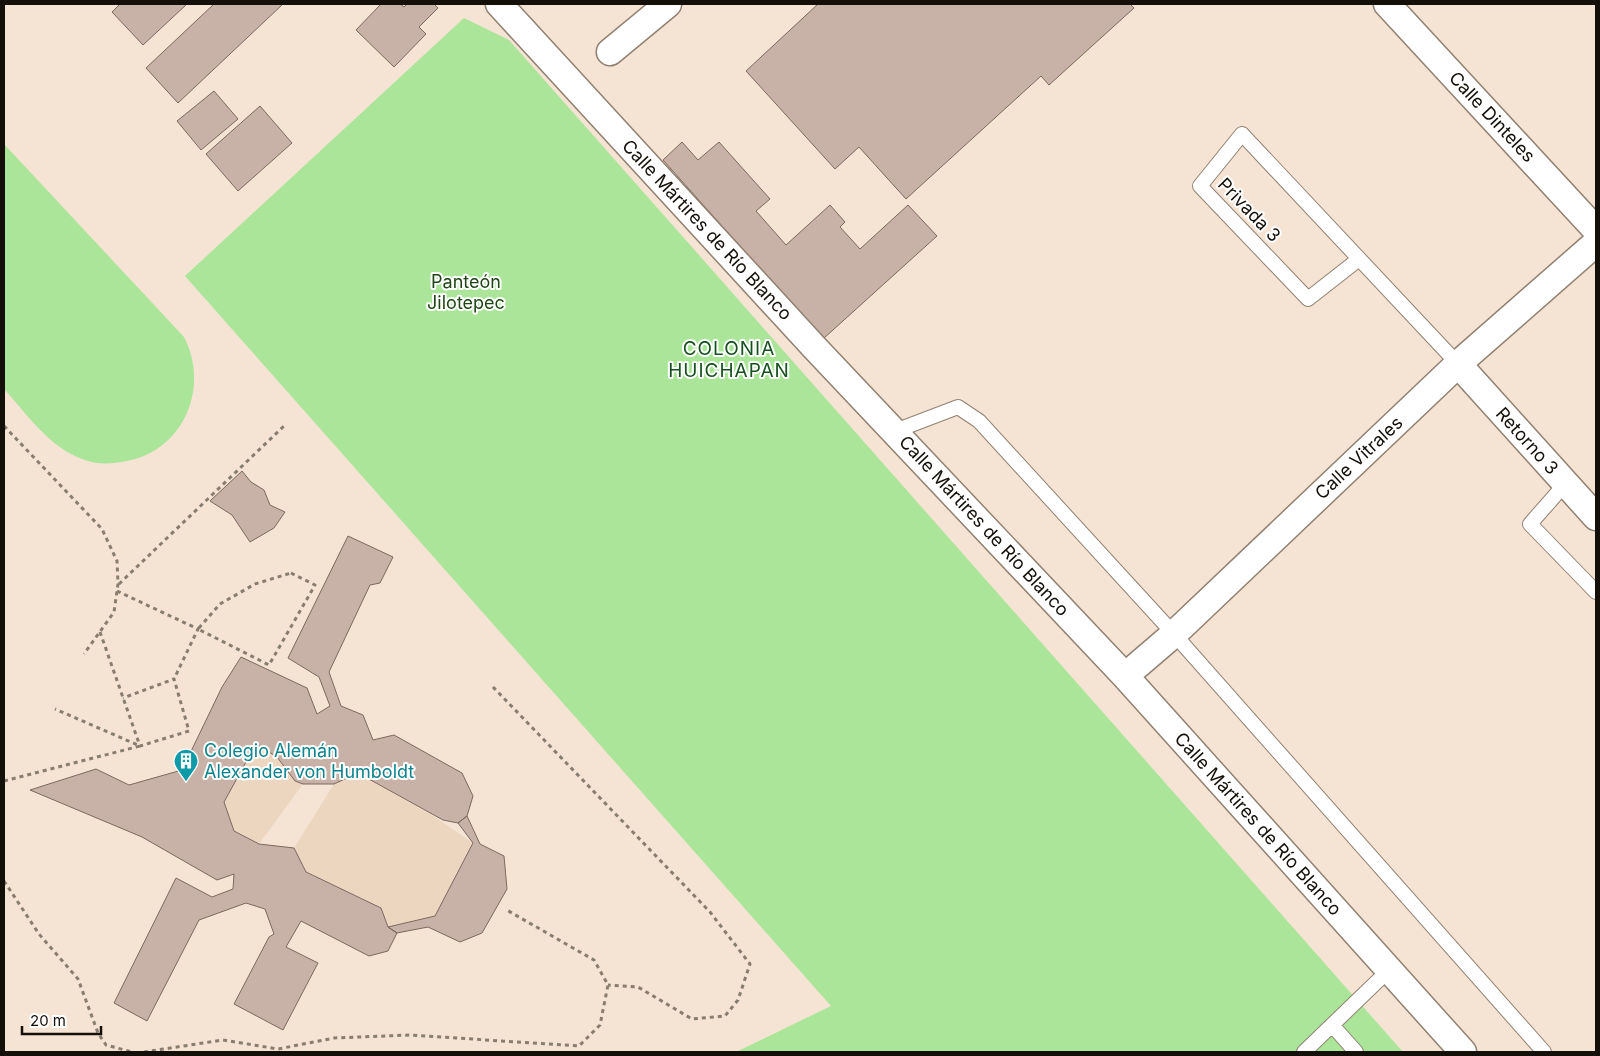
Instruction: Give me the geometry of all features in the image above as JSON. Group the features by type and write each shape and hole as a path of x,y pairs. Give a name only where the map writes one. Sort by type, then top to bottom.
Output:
{"street":[{"name":"Calle Mártires de Río Blanco","path":"499,4 809,341 1125,676 1463,1052"},
{"path":"610,52 668,4"},
{"name":"Calle Dinteles","path":"1387,4 1596,230"},
{"name":"Calle Vitrales","path":"1125,676 1174,634 1458,364 1596,243"},
{"name":"Retorno 3","path":"1458,364 1596,517"}],"lane":[{"name":"Privada 3","path":"1359,259 1308,299 1200,186 1242,134 1458,364"},
{"path":"895,431 958,407 979,421 1174,634 1544,1052"},
{"path":"1566,484 1530,524 1596,592"},
{"path":"1304,1052 1389,970"},
{"path":"1332,1025 1356,1052"}],"path":[{"path":"118,584 285,425"},
{"path":"4,426 102,529 117,561 118,591 114,612 84,654"},
{"path":"4,781 140,746 189,731 174,679 198,629 220,604 255,584 291,573 315,585 269,666 198,629 118,591"},
{"path":"100,632 140,746"},
{"path":"123,698 174,679"},
{"path":"493,687 710,912 750,964 738,1000 725,1016 692,1019 638,987 608,985"},
{"path":"55,709 140,746"},
{"path":"4,881 40,934 78,979 98,1033 106,1045 132,1052"},
{"path":"144,1052 223,1040 278,1049 334,1038 410,1035 579,1046 600,1025 608,985 594,960 505,909"}],"shaded area":[{"path":"256,744 277,757 295,781 303,784 259,844 234,831 224,802"},
{"path":"358,773 432,815 473,843 435,916 388,927 381,908 306,872 294,848 334,784"}],"green space":[{"name":"Panteón Jilotepec","path":"464,18 509,40 1403,1052 736,1052 831,1006 185,276"},
{"path":"4,144 184,337 191,356 194,376 187,414 177,430 164,444 147,455 127,461 104,463 88,461 70,454 39,429 4,389"}],"building":[{"path":"120,4 187,4 143,45 112,12"},
{"path":"214,4 283,4 178,103 146,68"},
{"path":"381,4 400,4 404,7 407,4 434,4 438,8 419,27 426,34 394,67 356,30"},
{"path":"818,4 1130,4 1134,8 1049,85 1041,76 906,199 859,147 835,169 746,71"},
{"path":"214,91 238,119 201,150 177,121"},
{"path":"260,106 292,143 238,191 206,154"},
{"path":"682,142 698,160 719,142 770,199 756,211 786,245 830,205 845,222 840,227 860,249 908,205 937,236 823,339 663,160"},
{"path":"242,471 251,482 264,490 270,505 285,512 274,528 250,542 232,515 210,501"},
{"name":"Colegio Alemán Alexander von Humboldt","path":"348,536 393,557 380,583 370,585 329,672 341,706 363,715 373,740 394,735 462,773 473,796 467,816 458,823 443,820 358,773 334,784 303,784 295,781 277,757 256,744 224,802 234,831 259,844 294,848 306,872 381,908 388,927 397,933 388,951 369,956 301,921 286,947 318,963 283,1030 234,1004 269,937 274,934 265,909 246,903 199,920 147,1021 114,1003 176,878 212,897 233,889 234,874 217,880 142,837 30,790 96,769 129,785 182,770 222,687 241,657 307,688 317,714 330,706 319,677 288,658"},
{"path":"467,816 480,844 504,856 507,889 482,933 460,942 428,927 397,933 388,927 435,916 473,843 458,823"}],"place":[{"name":"Colegio Alemán Alexander von Humboldt","path":"186,782"}],"district":[{"name":"COLONIA HUICHAPAN","path":"729,359"}]}
